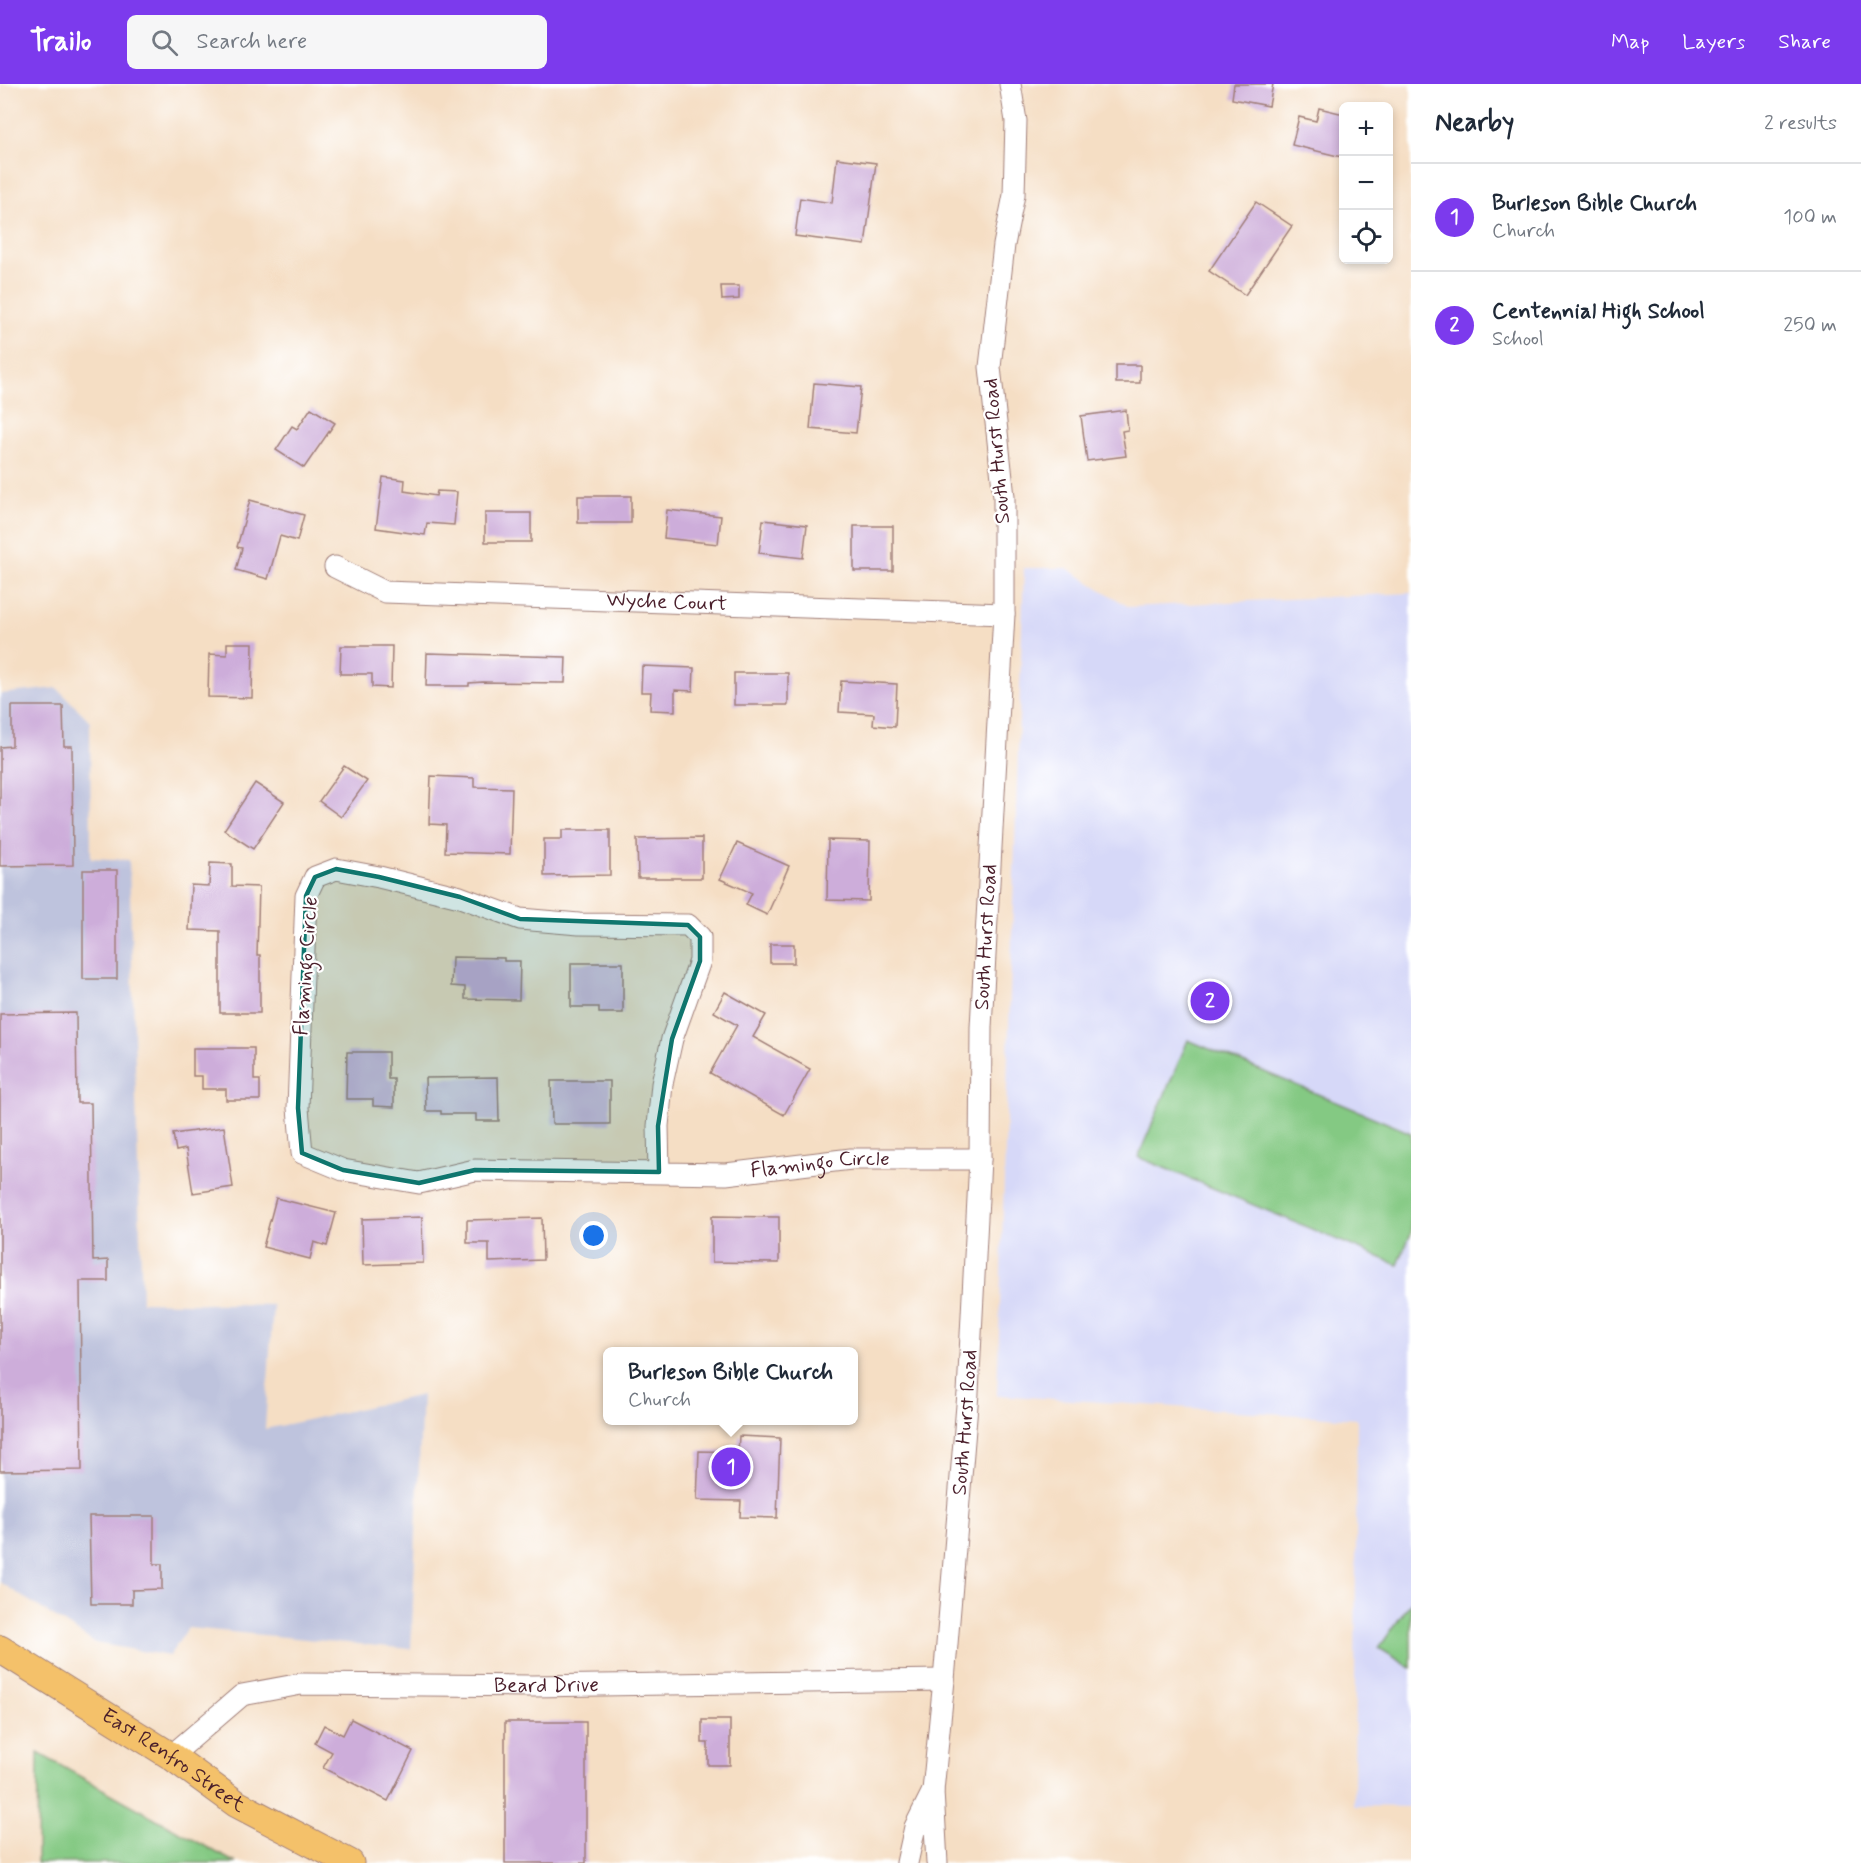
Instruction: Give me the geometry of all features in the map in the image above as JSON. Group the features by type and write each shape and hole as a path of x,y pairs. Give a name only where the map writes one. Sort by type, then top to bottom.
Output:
{"main road":[{"name":"East Renfro Street","path":"0,1649 171,1756 237,1804 350,1863"}],"street":[{"name":"South Hurst Road","path":"937,1863 933,1791 968,1393 980,1159 981,1027 1004,614 1004,497 990,367 1005,245 1014,195 1016,121 1010,84"},
{"name":"Wyche Court","path":"336,567 385,591 1004,614"},
{"name":"Flamingo Circle","path":"659,1172 658,1126 662,1084 672,1038 700,961 700,937 688,925 579,924 520,919 460,897 379,877 336,869 315,877 306,896 298,1108 302,1153 343,1170 419,1183 475,1170 726,1174 852,1159 980,1159"},
{"name":"Beard Drive","path":"171,1756 242,1695 301,1684 532,1686 944,1680"},
{"name":"South Hurst Road","path":"908,1863 915,1827 933,1791"}],"highlighted area":[{"path":"336,869 379,877 460,897 520,919 688,925 700,937 700,961 672,1039 658,1126 659,1172 475,1170 419,1183 343,1170 302,1153 298,1108 306,896 315,877"}],"shaded area":[{"path":"1024,568 1067,568 1129,607 1411,593 1411,1807 1354,1806 1357,1419 997,1395"},
{"path":"57,688 90,721 91,858 129,860 142,1302 273,1305 265,1429 422,1395 411,1649 188,1628 169,1656 95,1643 0,1582 0,694"}],"green space":[{"path":"1188,1040 1411,1133 1411,1233 1398,1265 1138,1157"},
{"path":"1411,1602 1411,1668 1379,1648"},
{"path":"38,1753 221,1855 236,1863 37,1863"}],"building":[{"path":"1234,84 1273,84 1269,106 1232,99"},
{"path":"1319,108 1339,113 1339,156 1292,145 1299,117 1316,121"},
{"path":"837,158 876,163 865,245 795,236 800,198 832,203"},
{"path":"1256,202 1292,226 1245,295 1209,271"},
{"path":"721,286 739,286 739,299 722,300"},
{"path":"1116,365 1140,365 1140,383 1116,383"},
{"path":"814,383 861,387 856,433 810,429"},
{"path":"311,408 335,423 304,468 276,450 292,426 297,429"},
{"path":"1126,410 1128,430 1122,431 1126,456 1087,461 1081,416"},
{"path":"383,477 405,480 404,491 436,496 437,491 457,492 454,525 427,523 425,535 376,528"},
{"path":"578,496 631,496 631,523 578,523"},
{"path":"250,500 304,515 297,541 280,536 268,579 236,570 242,548 237,547"},
{"path":"667,510 721,516 718,544 664,538"},
{"path":"485,513 531,513 531,542 485,542"},
{"path":"763,520 807,525 803,558 759,553"},
{"path":"854,526 893,526 893,571 854,571"},
{"path":"227,643 253,643 252,698 208,697 209,654 227,655"},
{"path":"341,646 392,646 391,688 372,687 372,674 340,674"},
{"path":"427,653 566,657 565,683 483,682 469,683 469,686 426,686"},
{"path":"642,666 694,668 693,691 675,690 675,711 650,710 651,692 641,692"},
{"path":"734,673 788,673 788,705 734,705"},
{"path":"841,681 897,684 895,727 873,725 874,714 839,712"},
{"path":"12,706 63,706 64,746 72,746 73,865 0,866 0,747 12,746"},
{"path":"344,766 367,781 341,817 319,801"},
{"path":"431,776 474,778 474,787 512,788 510,854 445,852 446,825 429,824"},
{"path":"255,783 284,802 253,849 224,830"},
{"path":"562,830 610,830 610,875 544,876 544,839 562,839"},
{"path":"702,838 702,878 638,878 637,839"},
{"path":"828,840 870,841 869,901 827,900"},
{"path":"737,843 789,866 767,915 746,905 752,893 720,879"},
{"path":"210,863 232,864 232,886 259,887 257,955 260,955 260,1013 220,1013 220,931 189,930 191,885 209,886"},
{"path":"83,870 117,870 117,979 83,979"},
{"path":"770,944 794,944 794,963 770,963"},
{"path":"452,957 504,958 504,961 520,961 519,1000 465,999 465,987 451,986"},
{"path":"571,963 623,963 623,1013 599,1013 599,1007 571,1007"},
{"path":"725,992 766,1015 753,1037 810,1069 784,1115 710,1073 737,1025 714,1012"},
{"path":"76,1013 77,1103 91,1103 93,1261 108,1260 108,1281 80,1281 82,1470 0,1471 0,1014"},
{"path":"193,1048 254,1048 254,1080 260,1080 260,1100 226,1100 226,1089 202,1089 202,1076 193,1076"},
{"path":"347,1052 388,1052 388,1079 394,1079 394,1107 373,1106 373,1099 346,1099"},
{"path":"498,1077 499,1121 476,1121 476,1114 441,1114 441,1111 426,1111 425,1078"},
{"path":"551,1081 610,1081 610,1124 552,1124"},
{"path":"224,1127 233,1187 193,1193 186,1149 176,1151 173,1134"},
{"path":"276,1198 336,1213 327,1246 314,1242 310,1259 263,1247"},
{"path":"712,1216 779,1217 779,1263 712,1262"},
{"path":"422,1217 423,1263 363,1265 362,1219"},
{"path":"542,1218 543,1260 489,1262 489,1243 467,1243 467,1220"},
{"path":"739,1436 780,1438 777,1518 740,1517 741,1501 697,1500 699,1451 738,1452"},
{"path":"89,1516 154,1516 154,1564 162,1564 162,1589 132,1590 132,1604 91,1604"},
{"path":"351,1719 413,1751 388,1801 323,1768 332,1752 315,1743 324,1725 343,1735"},
{"path":"702,1720 730,1720 730,1765 708,1765 708,1743 702,1743"},
{"path":"505,1722 586,1722 586,1863 505,1863"}],"place":[{"name":"Centennial High School","path":"1210,1001"},
{"name":"Burleson Bible Church","path":"731,1467"}]}
